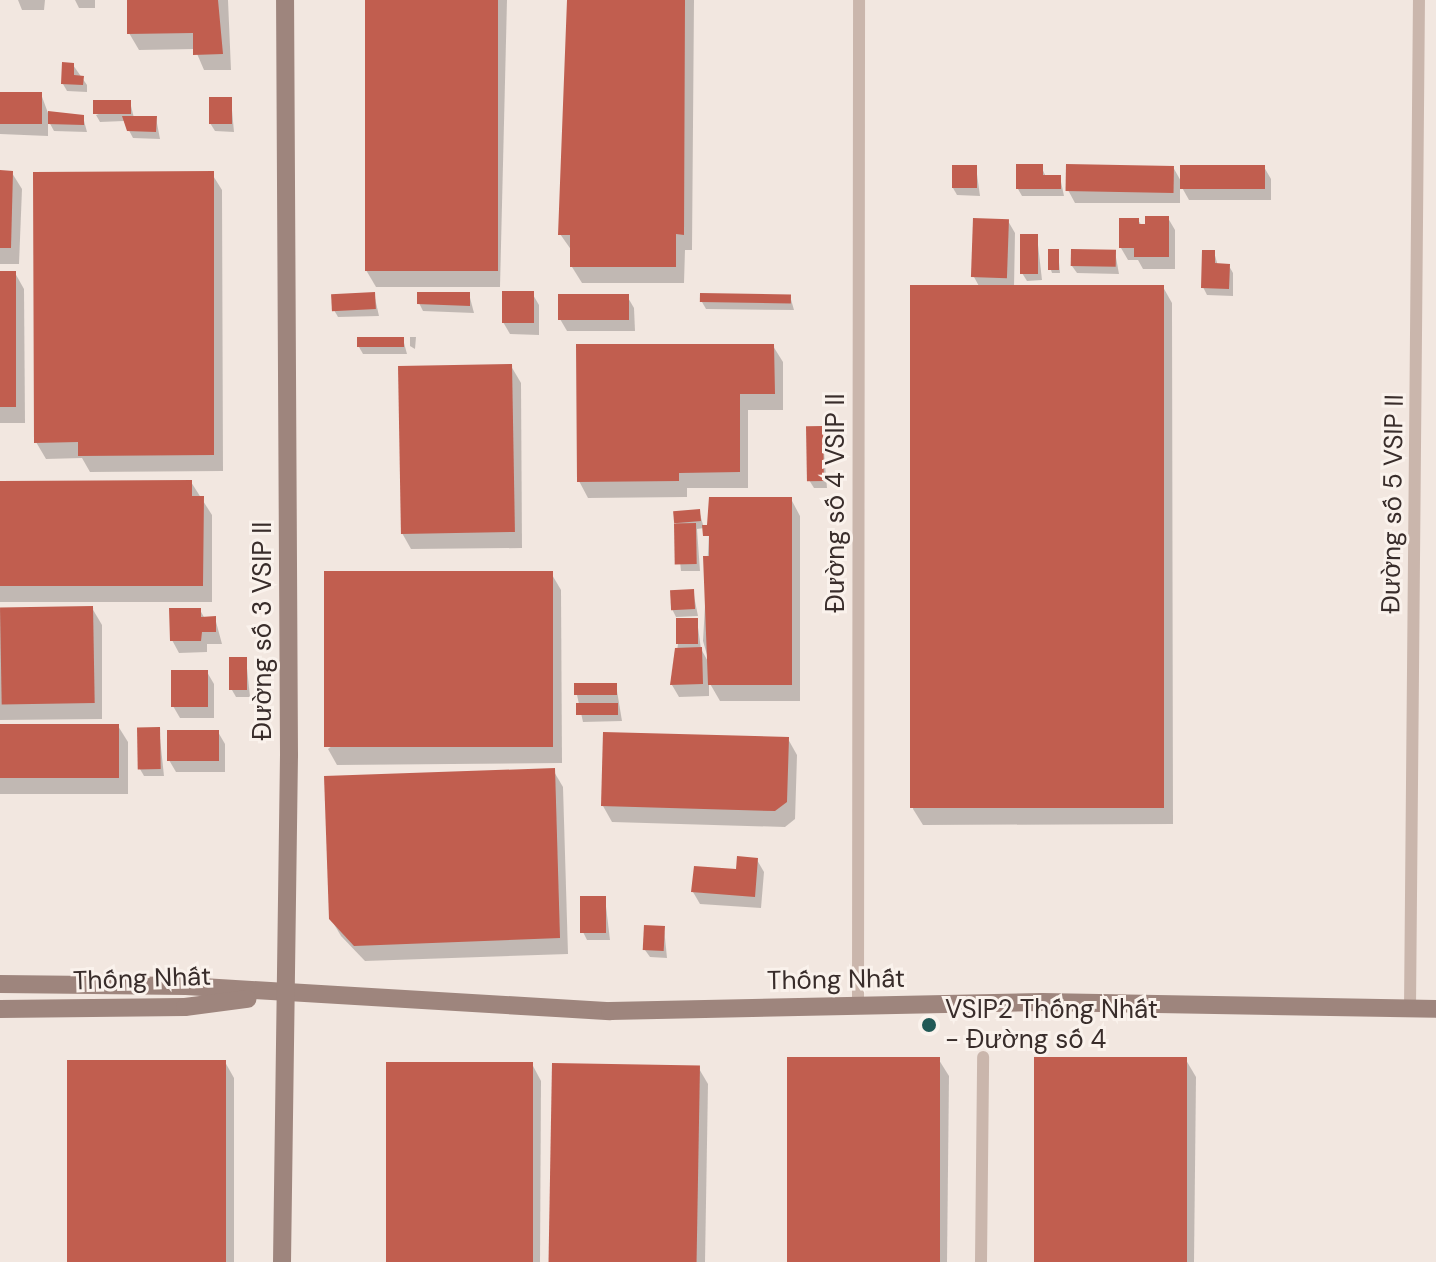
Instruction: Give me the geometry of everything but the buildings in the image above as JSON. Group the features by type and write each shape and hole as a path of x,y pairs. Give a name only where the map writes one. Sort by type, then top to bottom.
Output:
{"street":[{"name":"Đường số 3 VSIP II","path":"282,1262 289,755 285,0"},
{"name":"Đường số 4 VSIP II","path":"858,1006 859,0"},
{"name":"Đường số 5 VSIP II","path":"1410,1008 1419,0"},
{"name":"Thống Nhất","path":"0,984 186,986 285,995 610,1011 1042,1002 1436,1009"},
{"name":"Thống Nhất","path":"0,1009 185,1007 285,995"},
{"path":"981,1262 983,1057"}],"place":[{"name":"VSIP2 Thống Nhất - Đường số 4","path":"929,1025"}]}
